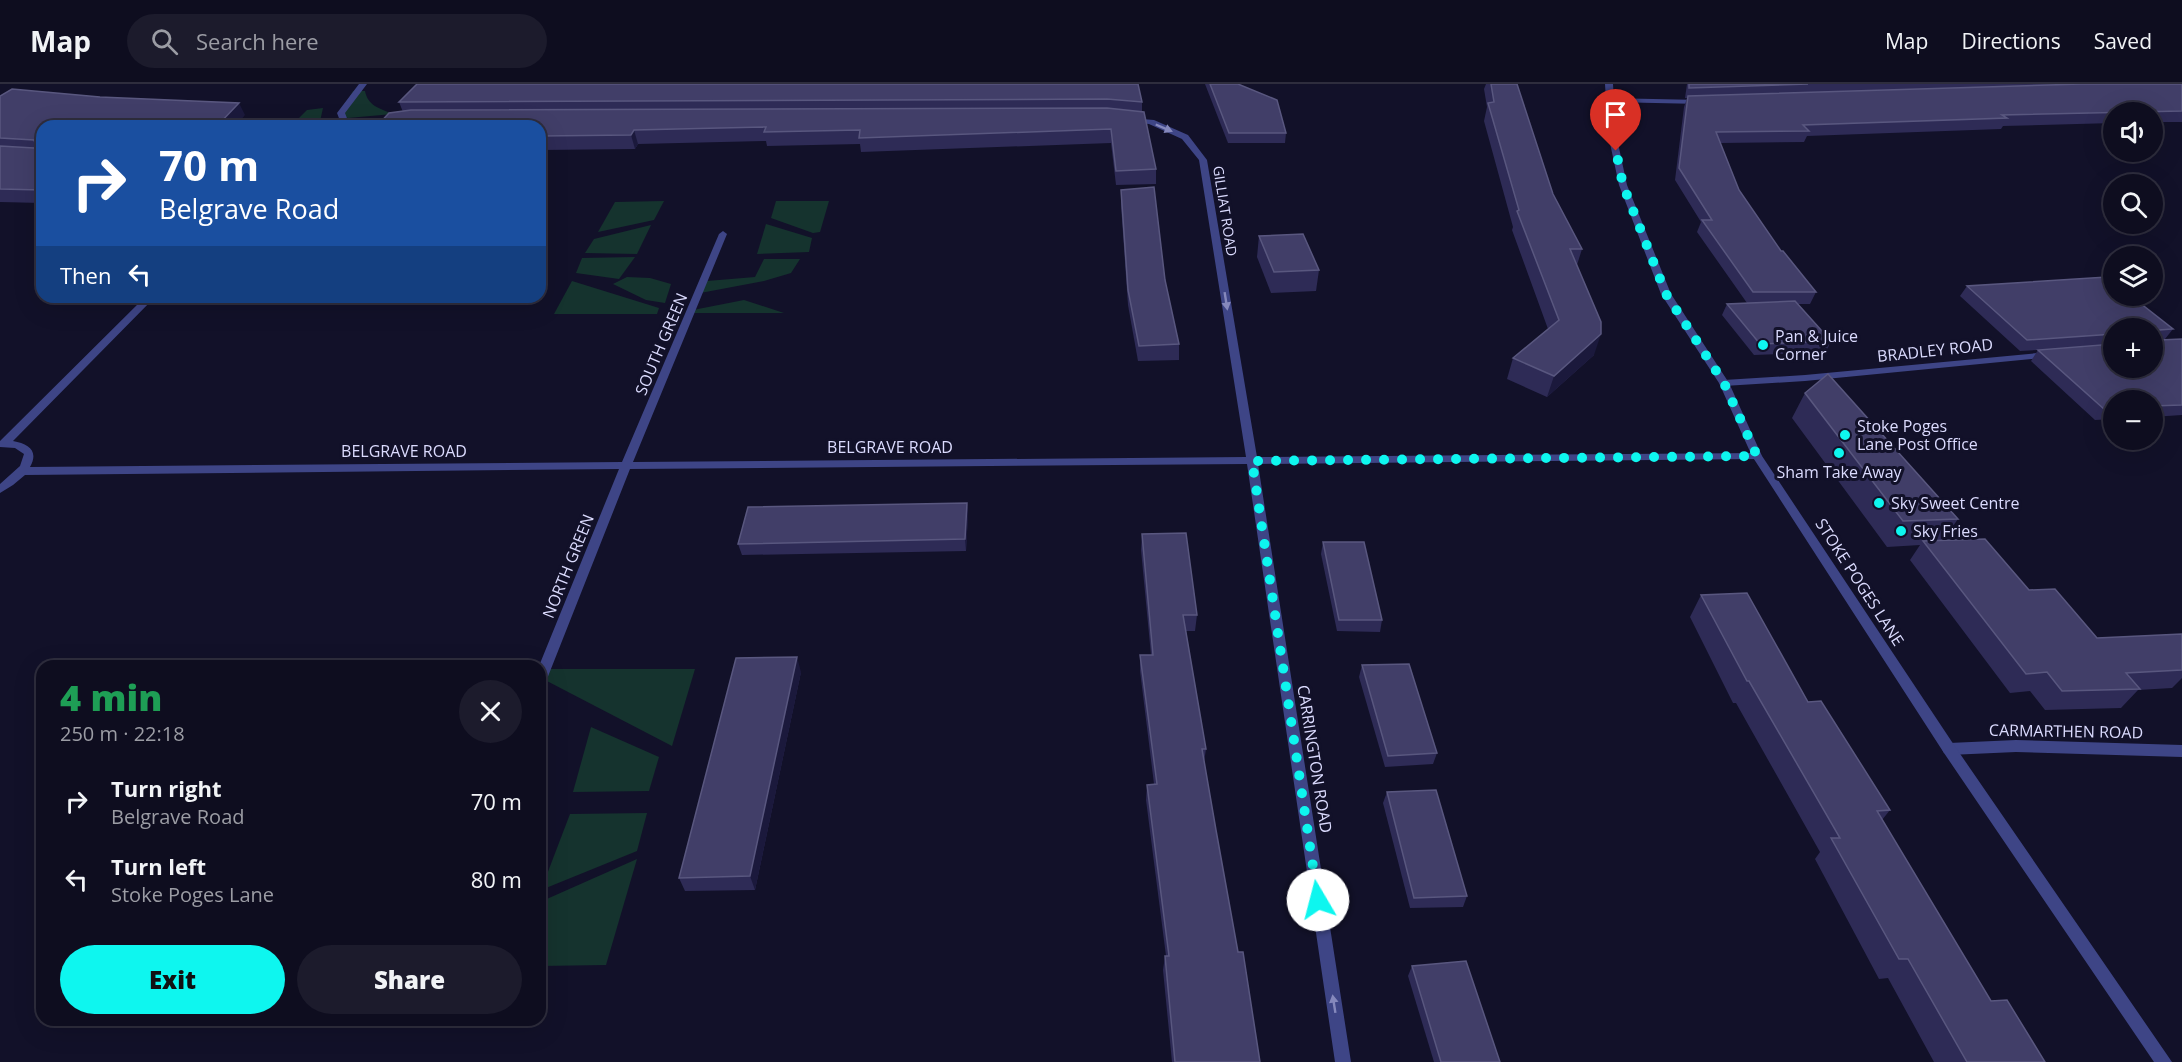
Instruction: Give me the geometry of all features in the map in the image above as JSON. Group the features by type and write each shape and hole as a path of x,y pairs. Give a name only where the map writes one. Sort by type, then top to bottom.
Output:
{"street":[{"path":"344,120 341,113 363,84"},
{"name":"STOKE POGES LANE","path":"1609,84 1612,134 1623,185 1666,294 1724,383 1757,456 1949,749 2164,1062"},
{"path":"1609,100 1711,102"},
{"name":"GILLIAT ROAD","path":"1118,119 1151,122 1185,137 1203,160 1252,461"},
{"name":"SOUTH GREEN","path":"626,465 723,234"},
{"path":"2,444 144,303"},
{"name":"BRADLEY ROAD","path":"1724,383 1784,381 1954,362 2057,354"},
{"path":"0,489 24,471 30,462 30,455 26,449 2,444"},
{"name":"BELGRAVE ROAD","path":"24,471 1757,456"},
{"name":"CARRINGTON ROAD","path":"1252,461 1343,1062"},
{"name":"NORTH GREEN","path":"546,664 626,465"},
{"name":"CARMARTHEN ROAD","path":"1949,749 2016,746 2182,750"}],"green space":[{"path":"353,91 365,91 371,103 393,114 348,118 343,116 344,107"},
{"path":"323,108 320,120 297,120 307,110"},
{"path":"664,201 654,220 598,232 615,202"},
{"path":"776,201 829,201 820,232 813,233 771,218"},
{"path":"766,224 812,238 809,252 757,254"},
{"path":"651,225 637,254 585,253 594,239"},
{"path":"635,257 619,279 576,273 582,258"},
{"path":"764,259 800,259 791,273 764,281 695,294 707,281 755,277"},
{"path":"627,277 650,278 671,284 665,303 646,300 613,284"},
{"path":"572,281 659,308 657,314 554,314"},
{"path":"744,300 784,313 690,313 693,310"},
{"path":"546,669 695,669 672,746 546,681"},
{"path":"591,727 659,757 649,791 573,792"},
{"path":"647,813 637,851 546,888 546,877 570,814"},
{"path":"637,859 606,965 546,966 546,899"}],"building":[{"path":"417,84 1138,84 1142,102 1107,99 399,102"},
{"path":"1210,84 1238,84 1277,100 1286,133 1229,133"},
{"path":"1491,84 1517,84 1553,194 1582,249 1570,249 1601,322 1601,334 1554,376 1513,358 1559,320 1517,211 1519,210 1488,103 1494,102"},
{"path":"1689,84 1808,84 1689,88"},
{"path":"2081,84 2182,84 2182,111 2163,111 2163,102 2103,102 2103,113 2002,115 2007,118 1803,125 1809,131 1716,132 1739,190 1781,251 1816,292 1753,292 1702,220 1712,220 1679,168 1688,96"},
{"path":"12,89 100,97 239,103 223,120 36,120 36,146 34,140 0,138 0,96"},
{"path":"1107,108 1144,112 1156,169 1116,171 1111,129 859,138 860,130 764,132 766,127 634,130 631,135 546,136 546,120 383,120 389,113 411,110"},
{"path":"0,146 34,148 36,146 36,190 0,189"},
{"path":"1154,187 1165,280 1179,344 1139,346 1128,290 1121,190"},
{"path":"1303,234 1319,270 1274,272 1259,236"},
{"path":"2103,277 2103,306 2144,306 2159,318 2103,318 2103,335 2027,340 1967,286"},
{"path":"1795,301 1831,341 1760,344 1727,304"},
{"path":"2163,321 2173,329 2163,330"},
{"path":"2182,339 2182,405 2163,406 2163,390 2103,390 2103,408 2038,350 2103,345 2103,378 2163,378 2163,340"},
{"path":"1828,374 1958,519 1903,521 1805,393"},
{"path":"967,503 965,539 738,544 748,507"},
{"path":"1186,533 1197,615 1183,615 1206,749 1202,749 1238,952 1243,952 1260,1062 1175,1062 1165,956 1169,956 1147,785 1157,784 1140,655 1153,655 1142,534"},
{"path":"1985,539 2029,590 2055,589 2097,638 2182,634 2182,670 2126,673 2140,689 2062,691 2047,672 2026,674 1923,541"},
{"path":"1323,542 1364,542 1382,620 1339,620"},
{"path":"1747,593 1808,702 1821,701 1890,810 1877,811 1991,1001 2007,1000 2045,1062 1967,1062 1908,959 1899,959 1831,838 1840,838 1747,681 1701,595"},
{"path":"797,657 750,876 679,878 736,658"},
{"path":"1409,664 1437,753 1388,756 1362,665"},
{"path":"1436,790 1467,896 1414,898 1387,792"},
{"path":"1466,961 1500,1062 1441,1062 1412,966"}],"place":[{"name":"Pan & Juice Corner","path":"1763,345"},
{"name":"Stoke Poges Lane Post Office","path":"1845,435"},
{"name":"Sham Take Away","path":"1839,453"},
{"name":"Sky Sweet Centre","path":"1879,503"},
{"name":"Sky Fries","path":"1901,531"}],"route":[{"path":"1318,900 1252,461 1757,456 1724,383 1666,294 1623,185 1616,151"}]}
